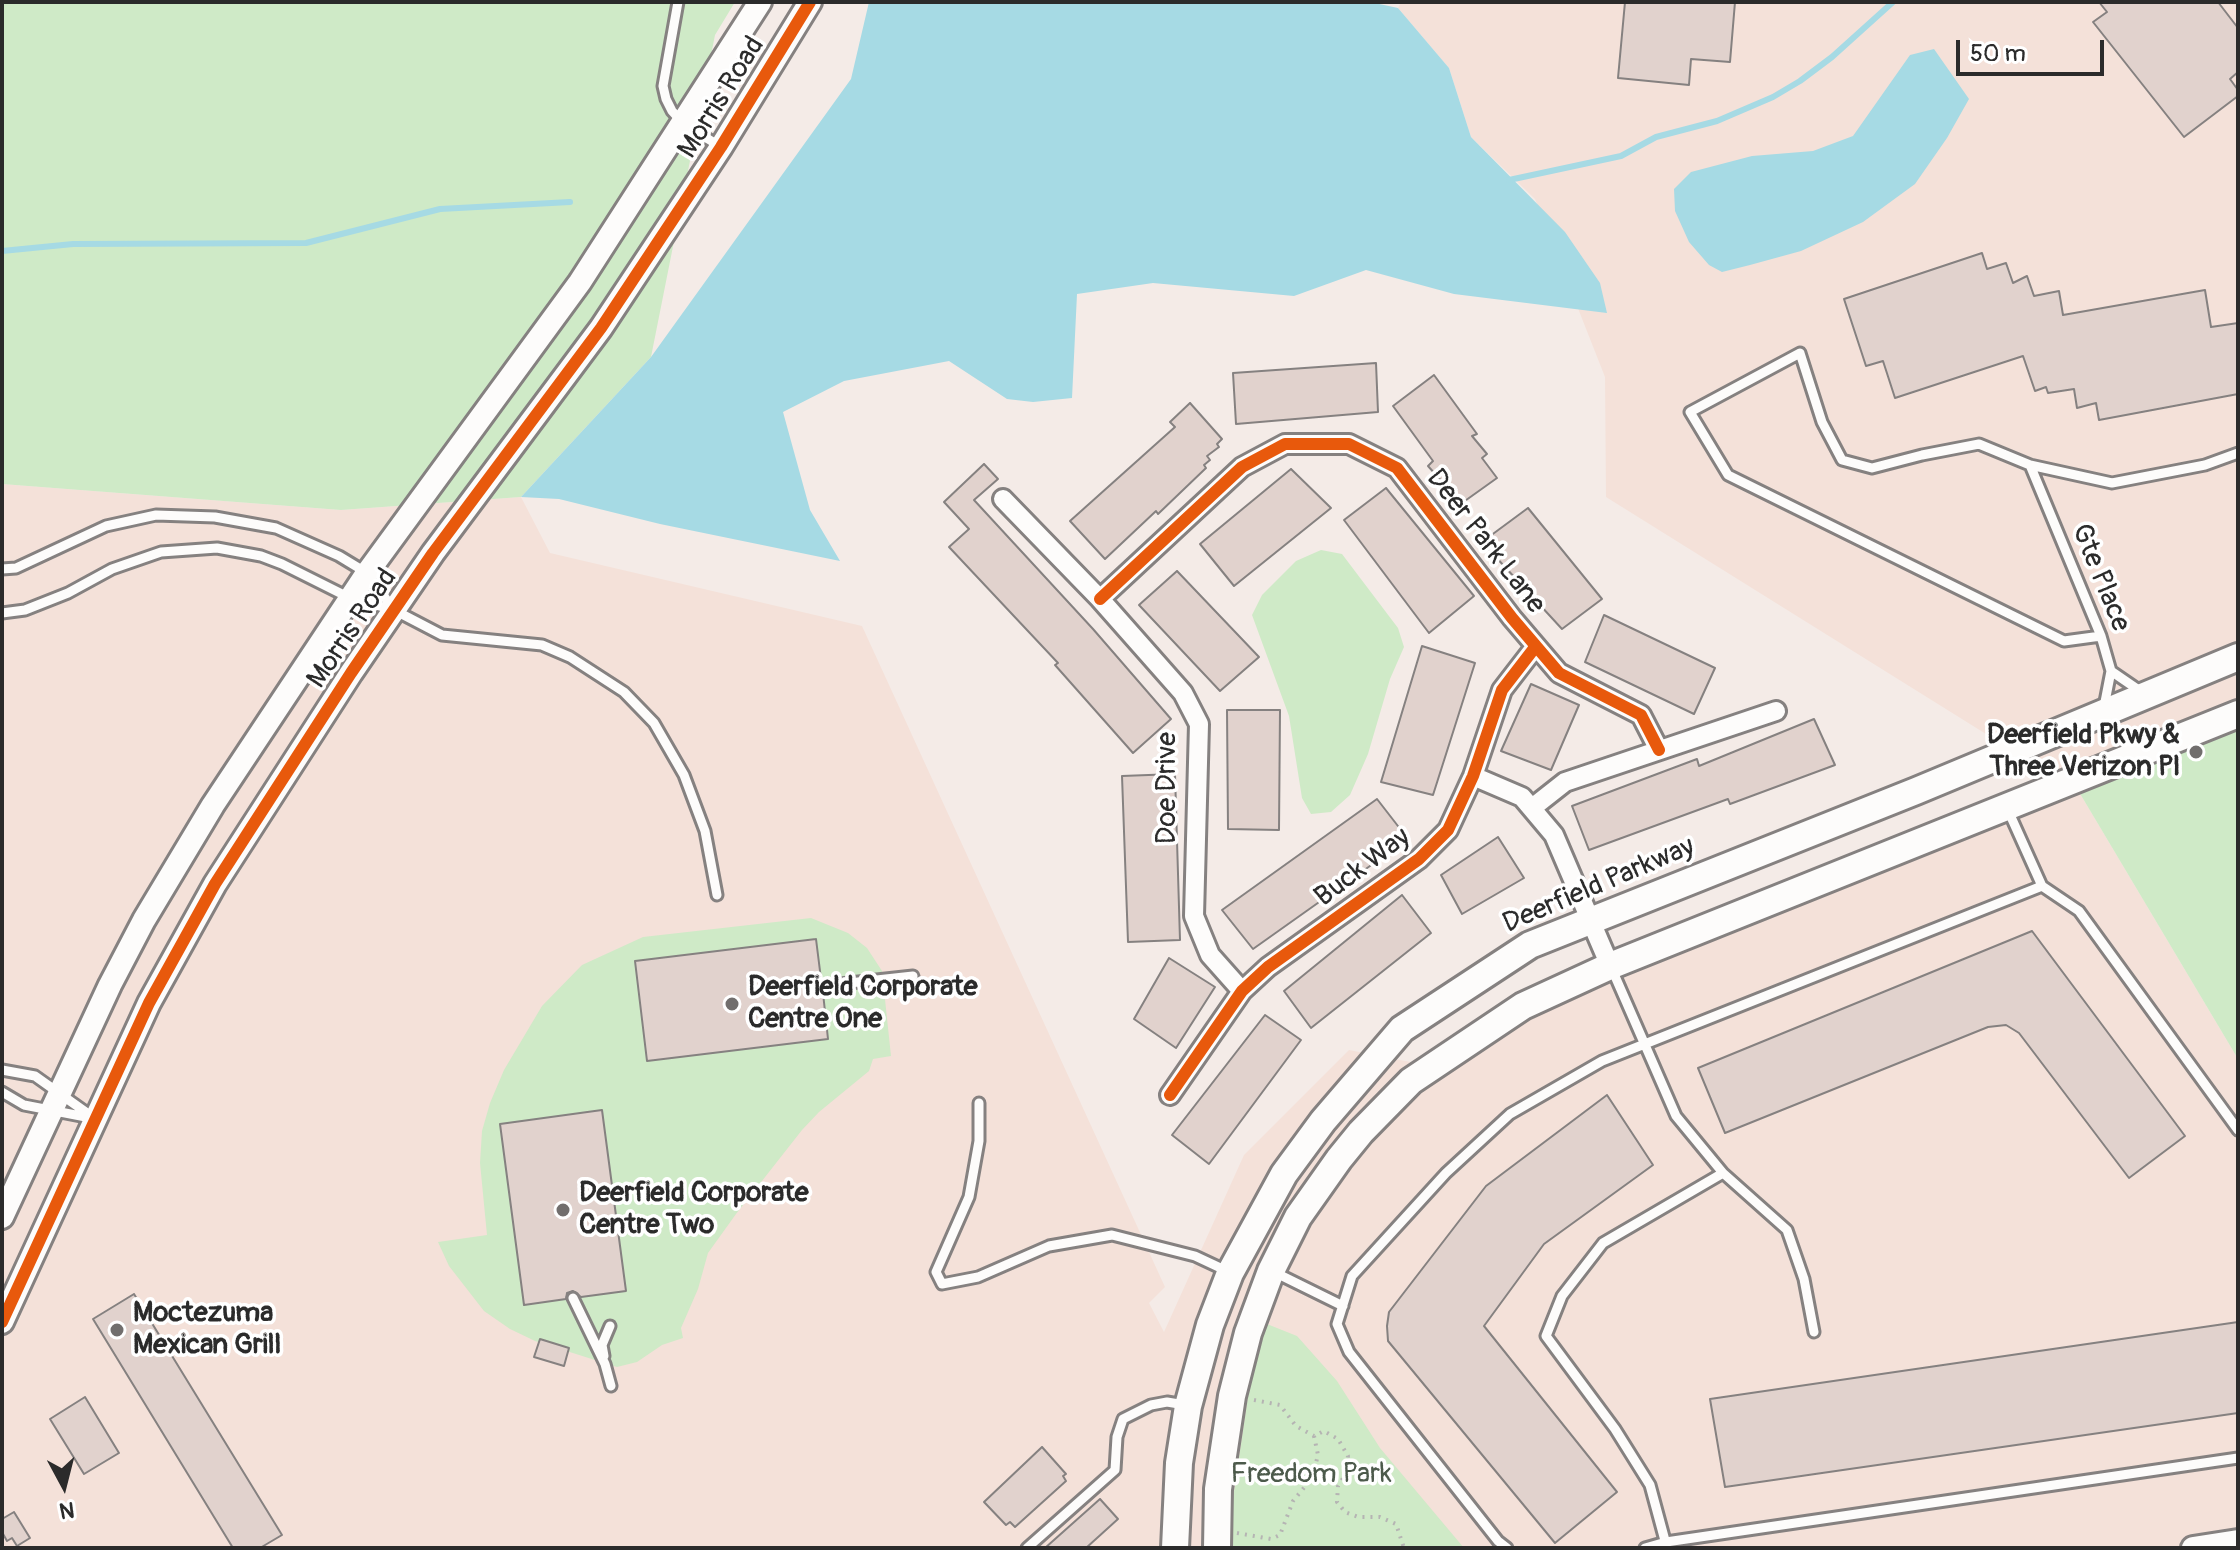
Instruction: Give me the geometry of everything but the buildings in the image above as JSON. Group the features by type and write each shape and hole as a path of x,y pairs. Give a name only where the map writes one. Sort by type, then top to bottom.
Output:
{"main road":[{"name":"Deerfield Parkway","path":"1175,1548 1179,1463 1188,1406 1210,1325 1230,1273 1284,1174 1323,1121 1402,1029 1530,945 1916,791 2238,657"},
{"path":"1217,1539 1218,1489 1232,1396 1248,1333 1271,1271 1298,1217 1339,1159 1411,1081 1523,1006 1610,966 2238,714"}],"street":[{"name":"Morris Road","path":"2,1217 115,974 213,805 367,573 546,330 684,124 760,2"},
{"name":"Morris Road","path":"2,1322 149,1003 215,884 433,553 593,338 721,147 810,2"},
{"name":"Deer Park Lane","path":"1100,599 1242,467 1285,444 1349,444 1397,468 1559,673 1641,715 1659,750"},
{"name":"Doe Drive","path":"1003,499 1100,599 1183,693 1199,724 1194,916 1210,955 1242,991"},
{"name":"Buck Way","path":"1170,1095 1242,991 1268,967 1419,859 1448,830 1473,776 1502,690 1536,646"},
{"path":"1532,808 1565,782 1776,711"},
{"path":"1473,776 1522,797 1554,835 1610,966"},
{"path":"2193,1548 2238,1541"}],"lane":[{"path":"678,2 663,86 672,111 684,124 721,147"},
{"path":"2101,636 2064,641 1728,475 1690,412 1800,353 1822,422 1842,460 1872,468 1979,444 2030,465 2112,483 2205,465 2238,453"},
{"name":"Gte Place","path":"2030,465 2101,636 2111,671 2145,694"},
{"path":"2,569 28,563 106,526 156,515 215,517 276,528 339,556 367,573 394,610"},
{"path":"2,613 25,610 68,593 112,569 161,552 196,548 261,556 350,598 394,610 442,635 542,645 570,657 624,692 654,723 684,775 705,831 717,895"},
{"path":"2103,712 2111,671"},
{"path":"2007,808 2042,886 2079,911 2238,1130"},
{"path":"1507,1548 1498,1541 1349,1352 1337,1324 1352,1276 1446,1173 1510,1114 1602,1061 2042,886"},
{"path":"1610,966 1676,1116 1723,1173 1787,1230 1804,1279 1814,1332"},
{"path":"822,986 913,976"},
{"path":"2,1070 35,1076 54,1102 94,1118"},
{"path":"2,1092 24,1105 54,1102 94,1118"},
{"path":"979,1103 979,1141 969,1197 936,1272 942,1284 978,1277 1049,1246 1112,1235 1195,1256 1230,1273"},
{"path":"1666,1545 1650,1485 1615,1429 1546,1336 1562,1296 1603,1243 1723,1173"},
{"path":"1271,1271 1343,1306"},
{"path":"573,1298 605,1364"},
{"path":"610,1326 602,1345 611,1386"},
{"path":"1027,1548 1115,1470 1117,1437 1123,1419 1151,1405 1167,1402 1188,1406"},
{"path":"1645,1548 2238,1458"}],"path":[{"path":"1217,1539 1271,1539 1280,1535 1293,1501 1312,1478 1318,1455 1314,1436 1296,1426 1280,1405 1232,1396"},
{"path":"1314,1436 1324,1431 1338,1439 1348,1456 1345,1475 1338,1486 1337,1502 1345,1512 1358,1517 1380,1517 1396,1524 1404,1548"}],"shaded area":[{"path":"1401,2 2238,2 2238,725 2140,763 2079,792 1606,497 1605,377 1535,199 1471,137 1449,68 1398,8"},
{"path":"2,484 341,510 521,497 550,553 862,626 1165,1287 1149,1303 1164,1332 1244,1155 1349,1050 1441,1068 1562,997 1723,937 2079,792 2238,1059 2238,1548 2,1548"}],"green space":[{"path":"2,2 735,2 715,35 651,357 521,497 341,510 2,484"},
{"path":"1321,550 1342,554 1398,628 1404,647 1390,679 1368,754 1350,795 1331,812 1311,814 1302,798 1289,716 1252,615 1262,595 1296,561"},
{"path":"2238,725 2238,1059 2079,792 2140,763"},
{"path":"811,918 848,933 867,948 882,971 891,1056 873,1059 869,1071 819,1112 736,1214 708,1253 698,1289 681,1328 683,1338 662,1345 637,1362 617,1367 535,1341 484,1311 449,1266 438,1242 487,1235 480,1163 482,1131 504,1070 542,1006 582,965 643,937"},
{"name":"Freedom Park","path":"1267,1324 1297,1336 1337,1381 1380,1448 1464,1548 1233,1548 1233,1498 1254,1356"}],"water":[{"path":"869,2 1370,2 1398,8 1449,68 1471,137 1565,232 1600,283 1607,313 1454,294 1366,270 1294,296 1153,283 1077,294 1072,398 1033,402 1007,399 949,361 844,381 783,412 810,510 840,561 660,524 559,499 521,497 651,357 851,79"},
{"path":"1934,49 1969,99 1915,184 1863,222 1801,251 1722,272 1709,265 1689,242 1675,211 1674,189 1691,172 1752,156 1813,151 1853,136 1910,55"}],"waterway":[{"path":"1509,180 1621,156 1656,137 1717,121 1773,97 1832,57 1893,2"},
{"path":"2,251 73,244 306,243 440,209 570,202"}],"cycle path":[{"path":"2,1322 149,1003 215,884 351,673 433,553 601,328 721,147 810,2"},
{"path":"1100,599 1242,467 1285,444 1349,444 1397,468 1512,618 1559,673 1641,715 1659,750"},
{"path":"1170,1095 1242,991 1268,967 1419,859 1448,830 1473,776 1502,690 1536,646"}],"place":[{"name":"Deerfield Pkwy & Three Verizon Pl","path":"2196,752"},
{"name":"Deerfield Corporate Centre One","path":"732,1004"},
{"name":"Deerfield Corporate Centre Two","path":"563,1210"},
{"name":"Moctezuma Mexican Grill","path":"117,1330"}]}
